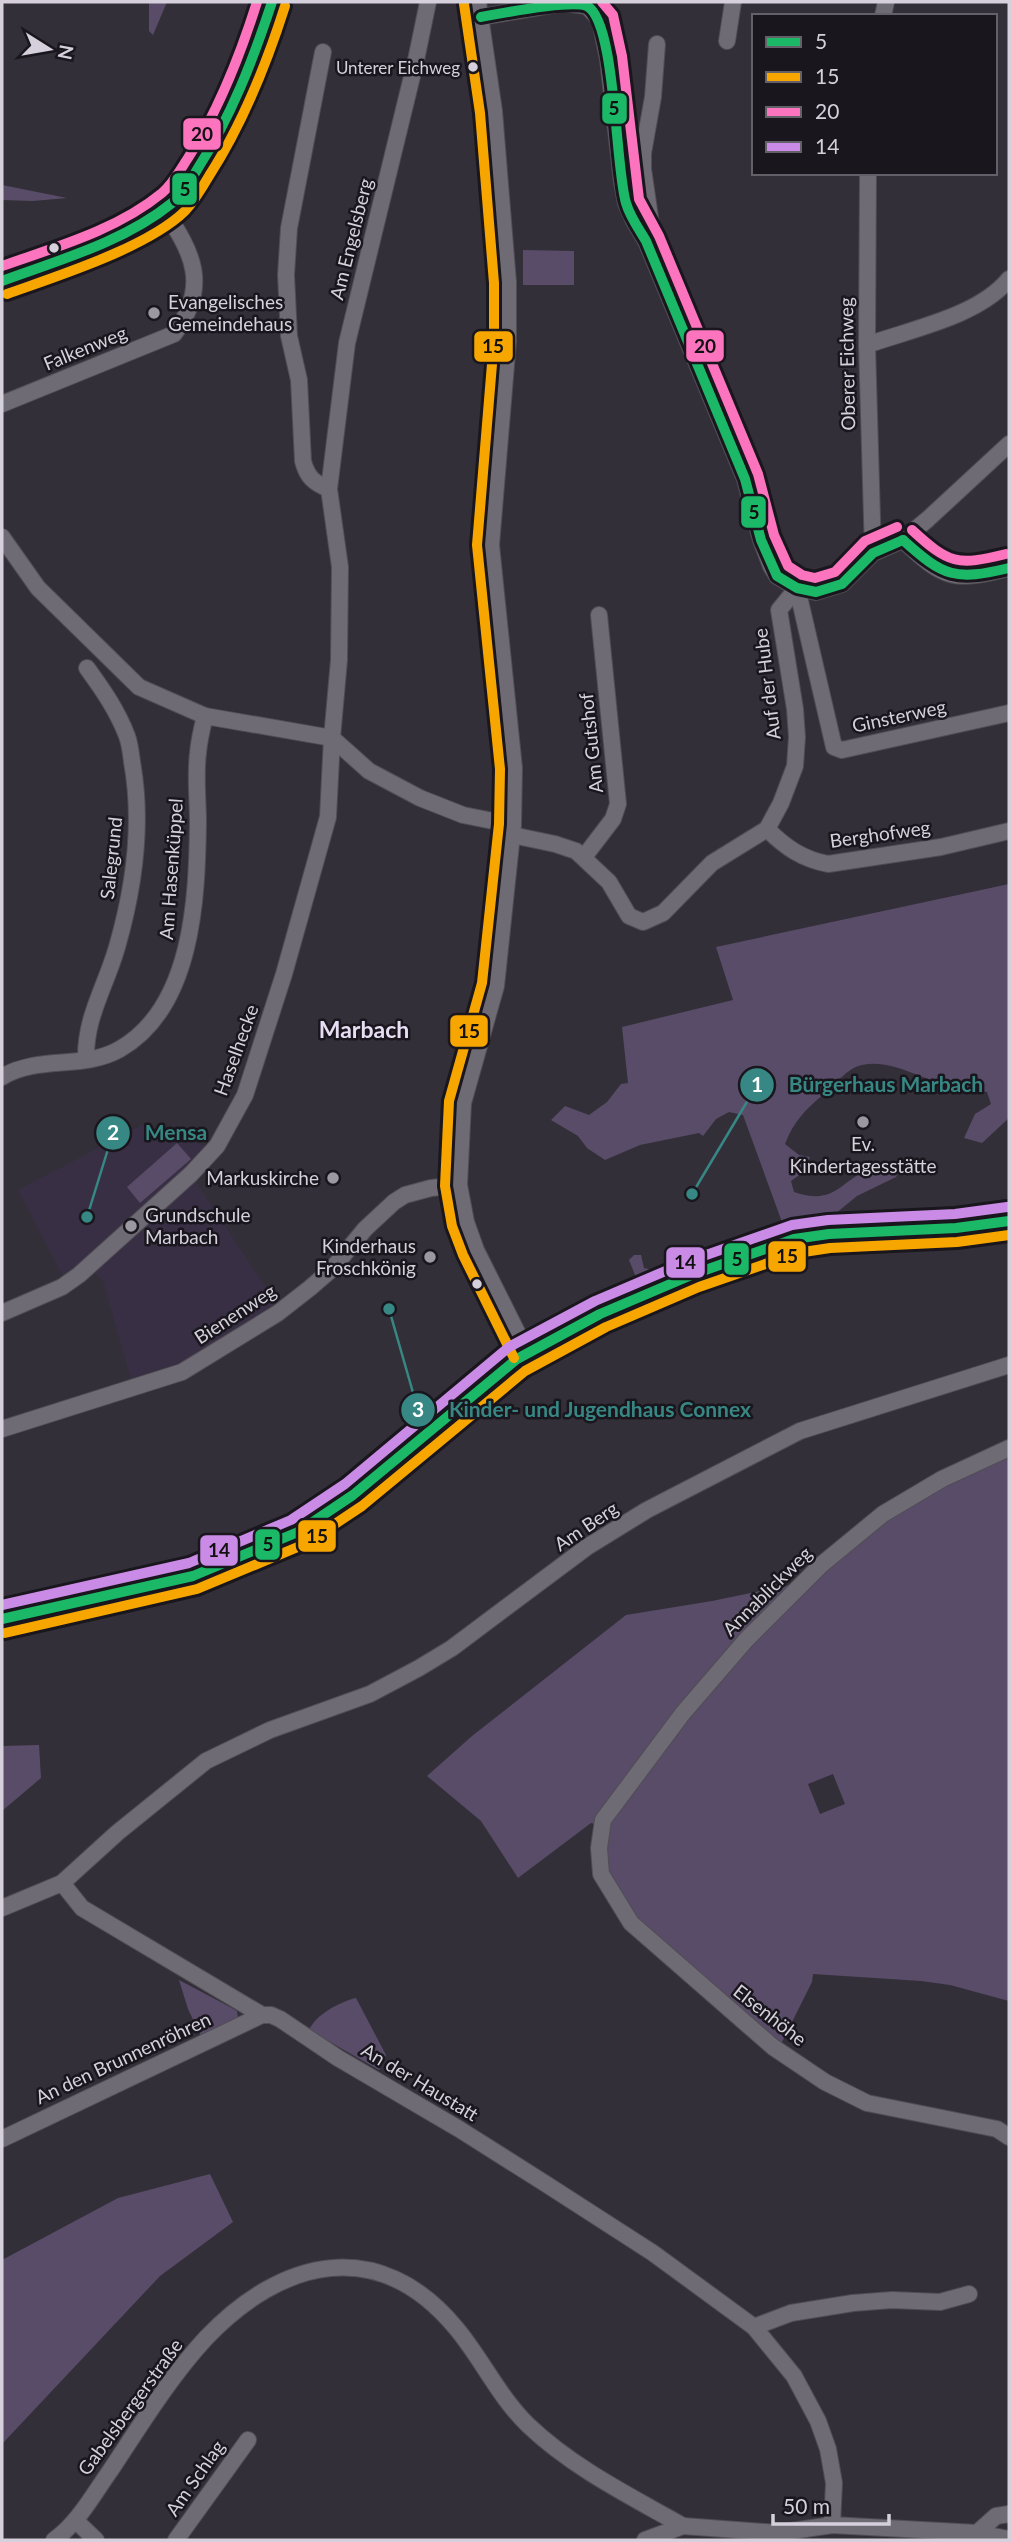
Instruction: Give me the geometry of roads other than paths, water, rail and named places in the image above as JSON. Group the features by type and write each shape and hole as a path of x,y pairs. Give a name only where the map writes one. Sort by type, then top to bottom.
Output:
{"main road":[{"path":"2,1619 186,1578 298,1532 359,1490 527,1352 636,1297 773,1245 830,1234 916,1231 1009,1221"}],"street":[{"path":"2,281 96,245 164,209 181,192 225,123 251,67 272,2"},
{"name":"Am Engelsberg","path":"332,738 339,660 340,567 329,489 347,342 428,2"},
{"path":"727,41 733,2"},
{"path":"527,1352 470,1235 459,1185 463,1103 496,986 512,830 514,768 491,545 508,341 508,282 494,111 480,9 589,4 600,20 608,59 626,203 646,241 745,479 761,540 777,576 797,588 816,592 842,584 873,553 903,540 974,479 1009,444"},
{"path":"646,241 651,224 643,153 653,97 657,44"},
{"path":"323,52 289,228 286,275 289,336 299,380 303,461 306,472 315,483 329,489"},
{"name":"Oberer Eichweg","path":"868,175 867,345 873,553"},
{"name":"Falkenweg","path":"2,404 174,334 188,308 194,272 189,250 164,209"},
{"path":"867,345 967,311 990,298 1009,279"},
{"path":"2,537 38,588 139,687 205,716 332,738 369,771 420,798 463,815 576,851 608,882 629,916 643,922 663,913 712,863 767,829"},
{"path":"903,540 930,566 957,577 1009,568"},
{"name":"Ginsterweg","path":"797,588 834,747 842,750 1009,713"},
{"name":"Auf der Hube","path":"767,829 781,803 795,766 795,709 779,610 797,588"},
{"name":"Am Gutshof","path":"584,857 613,819 618,804 599,615"},
{"name":"Salegrund","path":"86,1059 86,1038 92,1014 113,958 126,912 138,823 136,786 128,740 111,700 87,668"},
{"name":"Am Hasenküppel","path":"2,1077 29,1065 104,1057 147,1029 158,1015 183,966 190,934 198,826 197,754 205,716"},
{"name":"Haselhecke","path":"2,1312 62,1287 79,1275 191,1174 226,1133 254,1072 328,817 332,738"},
{"name":"Berghofweg","path":"767,829 786,848 810,861 828,864 941,847 1009,831"},
{"name":"Bienenweg","path":"2,1429 182,1373 278,1313 310,1288 332,1269 365,1229 394,1202 405,1195 431,1188 459,1185"},
{"name":"Am Berg","path":"62,1883 117,1833 206,1761 270,1730 370,1694 419,1668 452,1648 587,1548 647,1510 814,1426 1009,1365"},
{"name":"Annablickweg","path":"603,1820 683,1713 746,1640 821,1564 883,1514 942,1479 1009,1448"},
{"name":"Elsenhöhe","path":"603,1820 599,1848 601,1874 631,1923 773,2048 825,2082 867,2103 997,2129 1009,2137"},
{"path":"2,1908 62,1883"},
{"name":"An der Haustatt","path":"62,1883 82,1908 262,2015 280,2019 338,2058 536,2177 653,2253 754,2327 794,2376 818,2421 828,2449 834,2483 832,2525"},
{"name":"An den Brunnenröhren","path":"2,2139 262,2015"},
{"name":"Gabelsbergerstraße","path":"54,2540 76,2521 187,2359 222,2323 281,2282 307,2272 355,2266 388,2275 437,2308 465,2339 509,2404 531,2428 566,2456 612,2486 683,2526"},
{"path":"754,2327 791,2313 853,2303 891,2300 940,2302 969,2294"},
{"name":"Am Schlag","path":"176,2540 248,2440"},
{"path":"977,2533 996,2516 1009,2514"},
{"path":"76,2521 96,2540"},
{"path":"645,2540 683,2526 778,2533 832,2525 977,2533 1009,2539"}],"place":[{"name":"Unterer Eichweg","path":"473,67"},
{"name":"Evangelisches Gemeindehaus","path":"154,313"},
{"name":"Ev. Kindertagesstätte","path":"863,1122"},
{"name":"Markuskirche","path":"333,1178"},
{"name":"Bürgerhaus Marbach","path":"692,1194"},
{"name":"Mensa","path":"87,1217"},
{"name":"Grundschule Marbach","path":"131,1226"},
{"name":"Kinderhaus Froschkönig","path":"430,1257"},
{"name":"Kinder- und Jugendhaus Connex","path":"389,1309"}],"district":[{"name":"Marbach","path":"364,1030"}]}
